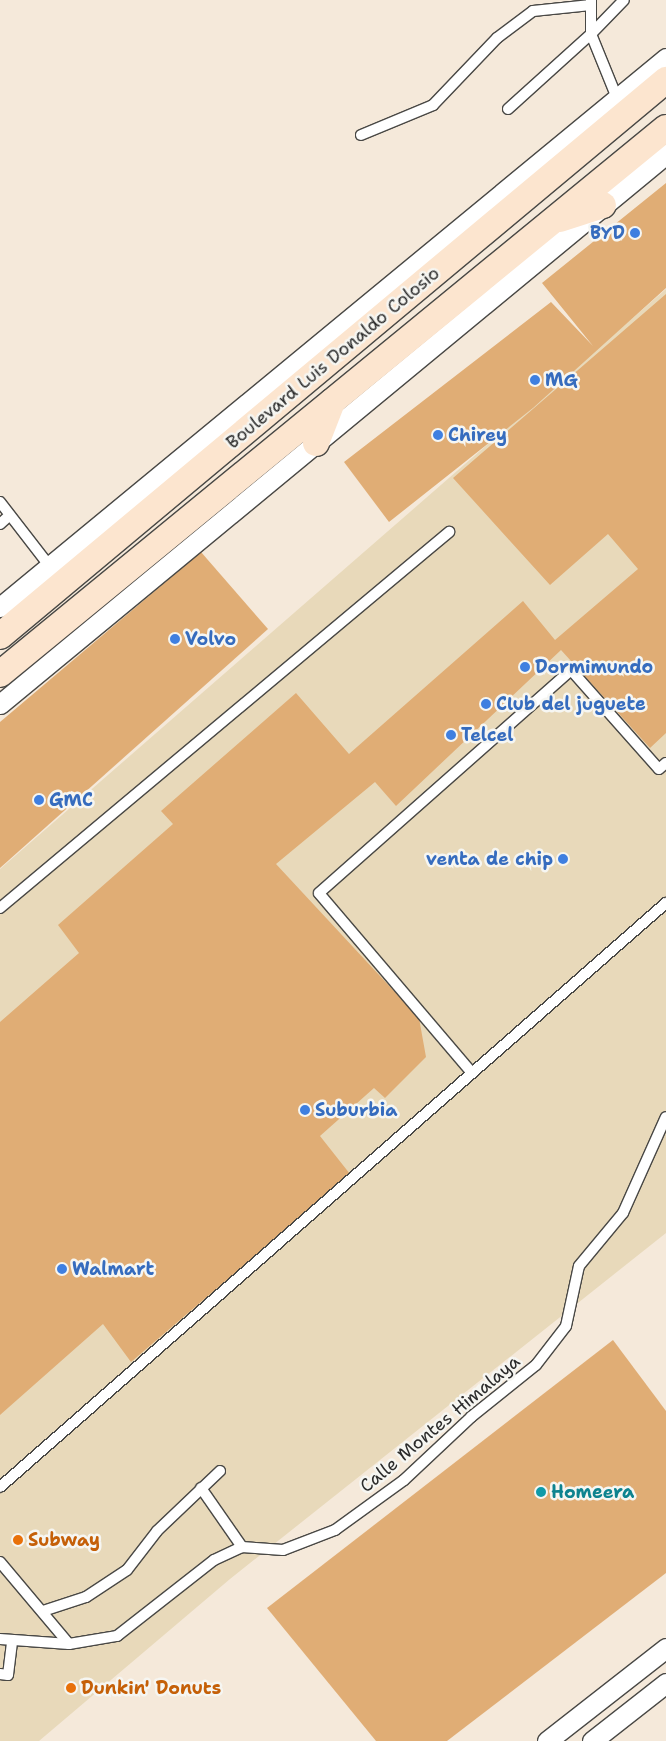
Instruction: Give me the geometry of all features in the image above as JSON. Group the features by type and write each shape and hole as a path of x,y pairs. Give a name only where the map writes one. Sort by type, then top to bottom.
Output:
{"main road":[{"name":"Boulevard Luis Donaldo Colosio","path":"0,636 57,575 461,251 659,75"},
{"name":"Boulevard Luis Donaldo Colosio","path":"0,674 545,224 666,128"},
{"path":"545,224 603,205"},
{"path":"461,251 468,221"},
{"path":"316,443 333,399"},
{"path":"0,653 49,609 57,575 85,579 128,551 169,534"}],"street":[{"name":"Boulevard Luis Donaldo Colosio","path":"0,607 57,575 468,221 617,98 659,75 666,58"},
{"path":"0,704 666,154"},
{"path":"547,1741 666,1648"},
{"path":"592,1741 666,1683"}],"lane":[{"path":"508,109 591,34 624,0"},
{"path":"361,134 433,105 497,38 533,10 591,2 591,34 617,98"},
{"path":"0,502 57,575"},
{"path":"0,524 10,515"},
{"path":"0,908 449,532"},
{"path":"472,1073 319,893 571,670 659,769 666,763"},
{"path":"0,1487 268,1255 666,903"},
{"name":"Calle Montes Himalaya","path":"0,1639 69,1644 117,1636 214,1560 242,1548 283,1550 335,1530 404,1480 471,1417 536,1366 566,1326 579,1266 623,1213 666,1117"},
{"path":"43,1611 86,1597 127,1570 157,1531 220,1471"},
{"path":"201,1488 242,1548"},
{"path":"0,1562 69,1644"},
{"path":"0,1674 8,1674 12,1641"}],"shaded area":[{"path":"666,289 666,1233 230,1579 39,1741 0,1741 0,869"}],"building":[{"path":"666,183 666,288 533,408 389,522 344,462 551,302 593,346 542,283"},
{"path":"666,294 666,733 650,748 561,650 396,806 375,782 276,864 419,1018 426,1057 385,1098 374,1088 320,1136 350,1174 131,1362 103,1324 0,1415 0,1022 79,953 58,925 173,824 161,811 296,693 349,754 523,601 555,640 638,569 608,534 550,585 453,478"},
{"path":"201,552 268,629 0,868 0,722"},
{"name":"Homeera","path":"613,1340 666,1411 666,1573 447,1741 376,1741 267,1608"}],"place":[{"name":"BYD","path":"635,233"},
{"name":"MG","path":"535,380"},
{"name":"Chirey","path":"438,435"},
{"name":"Volvo","path":"175,639"},
{"name":"Dormimundo","path":"525,667"},
{"name":"Club del juguete","path":"486,704"},
{"name":"Telcel","path":"451,735"},
{"name":"GMC","path":"39,800"},
{"name":"venta de chip","path":"563,859"},
{"name":"Suburbia","path":"305,1110"},
{"name":"Walmart","path":"62,1269"},
{"name":"Homeera","path":"541,1492"},
{"name":"Subway","path":"18,1540"},
{"name":"Dunkin' Donuts","path":"71,1688"}]}
